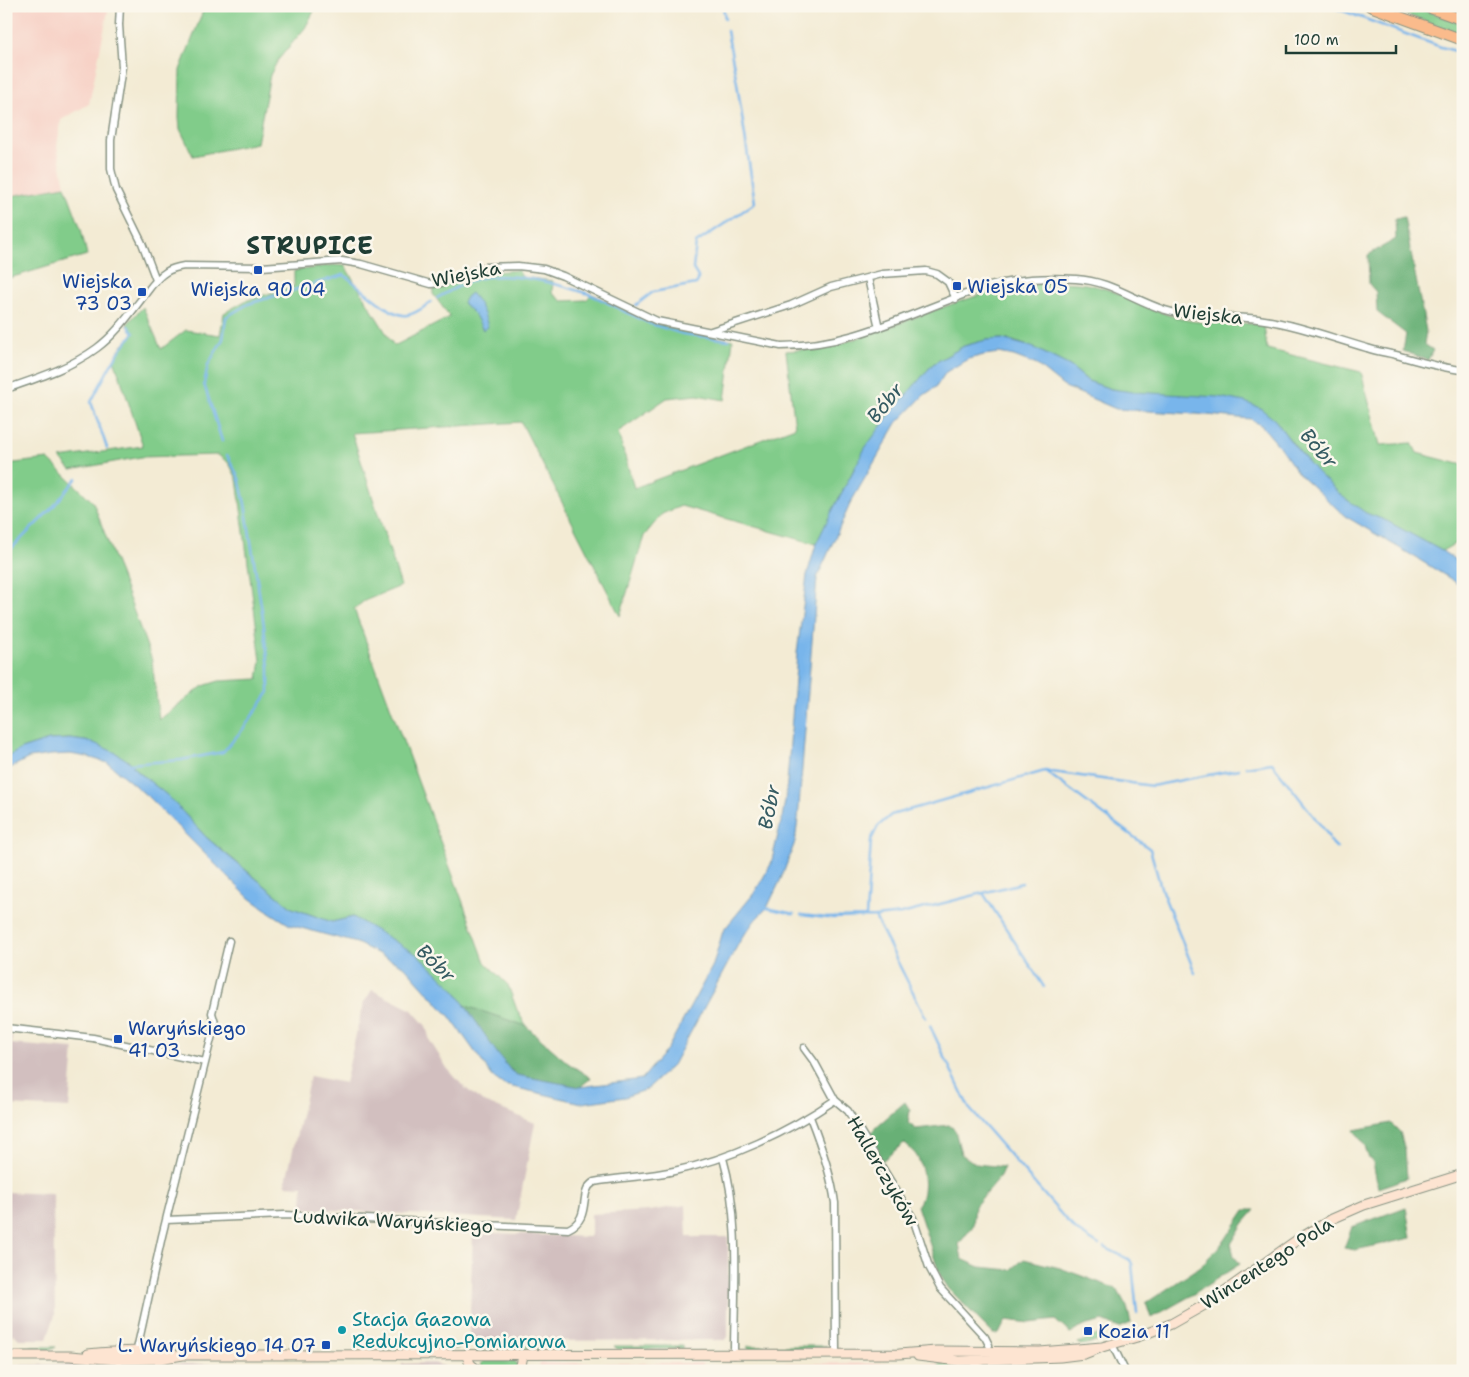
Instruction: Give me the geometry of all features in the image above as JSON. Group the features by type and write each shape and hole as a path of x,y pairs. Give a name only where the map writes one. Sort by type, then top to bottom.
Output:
{"main road":[{"path":"1370,6 1463,40"},
{"path":"1426,6 1463,20"}],"street":[{"path":"120,6 119,25 122,67 111,140 111,169 116,190 142,243 156,280"},
{"name":"Wiejska","path":"6,389 47,375 76,362 98,348 118,328 156,280 165,272 184,266 262,267 342,261 361,264 431,284 441,283 486,267 518,266 544,269 563,276 656,321 781,346 802,346 848,338 988,287 1028,280 1076,279 1097,282 1116,288 1164,310 1199,316 1258,319 1419,362 1463,370"},
{"name":"Wiejska","path":"711,331 791,304 831,287 882,274 926,271 937,274 948,282 956,299"},
{"path":"868,278 879,328"},
{"path":"130,1359 137,1352 137,1342 215,1023 212,1013 229,942"},
{"path":"6,1028 93,1038 205,1062"},
{"name":"Hallerczyków","path":"804,1048 815,1063 835,1100 848,1111 913,1218 929,1267 940,1288 985,1337 987,1354"},
{"path":"734,1355 733,1210 730,1184 723,1158 810,1117 835,1100"},
{"path":"810,1117 825,1156 835,1203 836,1354"},
{"name":"Ludwika Waryńskiego","path":"166,1220 285,1215 562,1230 573,1227 581,1219 587,1190 590,1185 601,1181 637,1178 675,1171 723,1158"},
{"name":"Wincentego Pola","path":"70,1356 106,1352 158,1352 183,1355 734,1355 906,1354 936,1351 1060,1357 1084,1354 1152,1332 1188,1315 1297,1240 1340,1215 1388,1197 1463,1174"},
{"path":"1107,1346 1125,1371"},
{"path":"467,1354 468,1361 480,1371"},
{"name":"Wincentego Pola","path":"906,1354 959,1361 987,1354"},
{"path":"973,1371 987,1354"},
{"path":"986,1371 987,1354"},
{"name":"Wincentego Pola","path":"6,1356 159,1359 183,1355"},
{"path":"520,1371 522,1355"},
{"path":"959,1361 965,1365 968,1371"}],"shaded area":[{"path":"6,6 109,6 89,104 61,120 57,146 65,186 6,197"},
{"path":"372,990 412,1010 426,1026 430,1041 447,1068 475,1096 482,1101 535,1123 516,1220 302,1208 303,1186 285,1185 310,1076 345,1083 363,1004"},
{"path":"6,1036 12,1036 12,1044 74,1049 69,1108 6,1105"},
{"path":"6,1192 53,1194 55,1315 47,1339 19,1339 13,1333 12,1336 6,1336"},
{"path":"686,1205 687,1237 728,1237 728,1337 725,1340 469,1341 473,1232 588,1237 591,1235 591,1214 649,1211"},
{"path":"434,1363 458,1371 402,1371 402,1364"},
{"path":"540,1363 702,1363 703,1369 768,1369 769,1363 940,1364 939,1368 952,1371 538,1371"},
{"path":"251,1364 262,1371 6,1371 6,1365"}],"green space":[{"path":"205,6 315,6 305,28 278,60 270,75 257,143 193,156 180,129 180,70"},
{"path":"1382,6 1413,6 1463,24 1463,35"},
{"path":"65,186 81,229 87,255 6,279 6,197"},
{"path":"1404,217 1426,331 1424,344 1433,350 1428,360 1403,351 1406,334 1377,312 1376,292 1369,284 1368,255 1396,239 1395,219"},
{"path":"333,265 345,266 394,346 450,317 433,294 433,290 437,287 466,280 480,273 518,270 522,277 553,281 552,293 562,301 586,300 592,294 654,323 684,331 733,340 725,400 697,395 667,398 618,432 634,488 795,427 786,351 824,348 843,343 932,311 1003,289 1039,283 1077,283 1104,288 1181,319 1264,325 1267,349 1361,372 1380,445 1412,443 1417,453 1463,465 1463,539 1442,551 1353,506 1316,472 1275,420 1111,389 1088,381 1070,366 1032,347 1002,339 987,340 964,346 933,364 886,419 854,469 816,544 681,506 662,514 644,536 620,616 521,422 352,433 401,586 364,601 354,609 485,962 508,985 517,1010 526,1026 463,1005 454,989 353,917 332,922 292,908 206,837 168,796 136,770 130,762 92,742 70,739 49,740 21,749 6,758 6,464 48,459 93,502 152,660 159,720 203,686 219,681 258,679 261,661 237,479 229,463 218,455 141,457 71,470 60,458 143,446 114,359 123,344 134,333 127,324 143,307 161,349 186,330 220,335 224,313 245,301 294,286 294,271"},
{"path":"463,1005 526,1026 568,1063 591,1078 580,1087 517,1075 495,1052"},
{"path":"905,1102 910,1110 908,1123 916,1129 949,1125 955,1130 961,1154 976,1164 1004,1167 999,1178 975,1206 973,1226 959,1244 962,1259 980,1267 1011,1270 1024,1259 1060,1268 1117,1289 1127,1307 1131,1323 1119,1328 1103,1321 1087,1325 1070,1333 1055,1320 1030,1323 1006,1320 999,1334 993,1334 949,1289 940,1275 917,1206 922,1195 924,1183 917,1156 904,1143 882,1161 868,1136"},
{"path":"1391,1123 1400,1132 1405,1150 1407,1178 1378,1188 1373,1162 1369,1159 1365,1146 1354,1130"},
{"path":"1406,1207 1411,1238 1355,1250 1344,1248 1352,1227"},
{"path":"1245,1210 1255,1210 1243,1224 1231,1244 1234,1256 1240,1264 1187,1298 1151,1318 1146,1303 1200,1267 1225,1240"},
{"path":"1098,1335 1101,1336 1101,1341 1080,1345 1078,1343"},
{"path":"373,1345 420,1345 420,1348 377,1348"},
{"path":"427,1345 461,1346 457,1349 427,1348"},
{"path":"186,1346 214,1346 217,1348 186,1349"},
{"path":"474,1346 538,1346 540,1349 477,1349"},
{"path":"614,1346 683,1346 683,1349 617,1349"},
{"path":"748,1346 827,1346 822,1348 748,1349"},
{"path":"21,1347 56,1347 50,1350 21,1350"},
{"path":"483,1361 515,1361 517,1364 516,1371 490,1371 482,1367 481,1363"},
{"path":"940,1364 956,1366 961,1371 938,1368"}],"water":[{"path":"471,293 480,305 488,327 483,330 475,315 463,303"},
{"path":"1002,339 1032,347 1070,366 1088,381 1111,389 1219,397 1245,402 1260,408 1275,420 1317,472 1343,497 1366,513 1387,521 1442,551 1463,565 1463,590 1454,581 1345,516 1298,473 1262,426 1251,419 1116,409 1063,386 1037,365 1014,356 999,353 968,359 946,372 936,387 924,395 897,423 851,502 817,578 798,819 795,842 781,879 767,908 755,920 740,941 673,1065 647,1089 625,1097 582,1103 504,1085 493,1077 450,1017 405,967 357,943 290,925 271,913 246,895 146,795 108,763 70,754 51,755 29,758 12,767 6,773 6,758 21,749 49,740 70,739 92,742 116,753 130,762 136,770 168,796 206,837 292,908 332,922 353,917 418,955 454,989 497,1053 511,1071 517,1075 580,1087 642,1079 668,1048 713,965 723,931 755,892 771,864 786,795 797,653 807,575 816,544 828,519 865,448 893,410 933,364 964,346 986,340"}],"waterway":[{"path":"723,6 725,19"},
{"path":"1330,6 1441,47 1463,53"},
{"path":"636,305 653,292 696,284 698,277 693,269 696,243 755,203 737,83 727,31"},
{"path":"222,441 204,384 208,365 223,339 226,317 248,304 344,275 375,300 400,315 414,313 431,302"},
{"path":"437,298 473,280 499,276 551,283 594,296 627,313 629,311"},
{"path":"628,313 651,324 683,334 729,340"},
{"path":"107,448 91,402 115,357 134,333 129,326"},
{"path":"129,764 181,760 223,752 243,729 269,692 269,667 262,611 245,504 239,478 227,455"},
{"path":"6,547 10,550 53,507 77,478"},
{"path":"1246,767 1272,763 1329,838"},
{"path":"1045,771 1152,786 1239,769"},
{"path":"866,917 871,840 878,826 891,815 1045,771 1150,849 1162,891 1195,973"},
{"path":"1330,841 1337,848"},
{"path":"875,917 901,914 1022,883"},
{"path":"983,893 1044,987"},
{"path":"767,908 794,914"},
{"path":"801,915 827,918 875,917 926,1018"},
{"path":"930,1026 969,1108 1068,1222 1077,1231 1099,1245"},
{"path":"1104,1247 1130,1260 1137,1313"}],"place":[{"name":"Wiejska 90 04","path":"258,270"},
{"name":"Wiejska 05","path":"957,286"},
{"name":"Wiejska 73 03","path":"142,292"},
{"name":"Waryńskiego 41 03","path":"118,1039"},
{"name":"Stacja Gazowa Redukcyjno-Pomiarowa","path":"342,1330"},
{"name":"Kozia 11","path":"1088,1331"},
{"name":"L. Waryńskiego 14 07","path":"326,1345"}],"district":[{"name":"STRUPICE","path":"310,246"}],"water label":[{"name":"Bóbr","path":"885,403"},
{"name":"Bóbr","path":"1319,448"},
{"name":"Bóbr","path":"769,807"},
{"name":"Bóbr","path":"436,963"}]}
